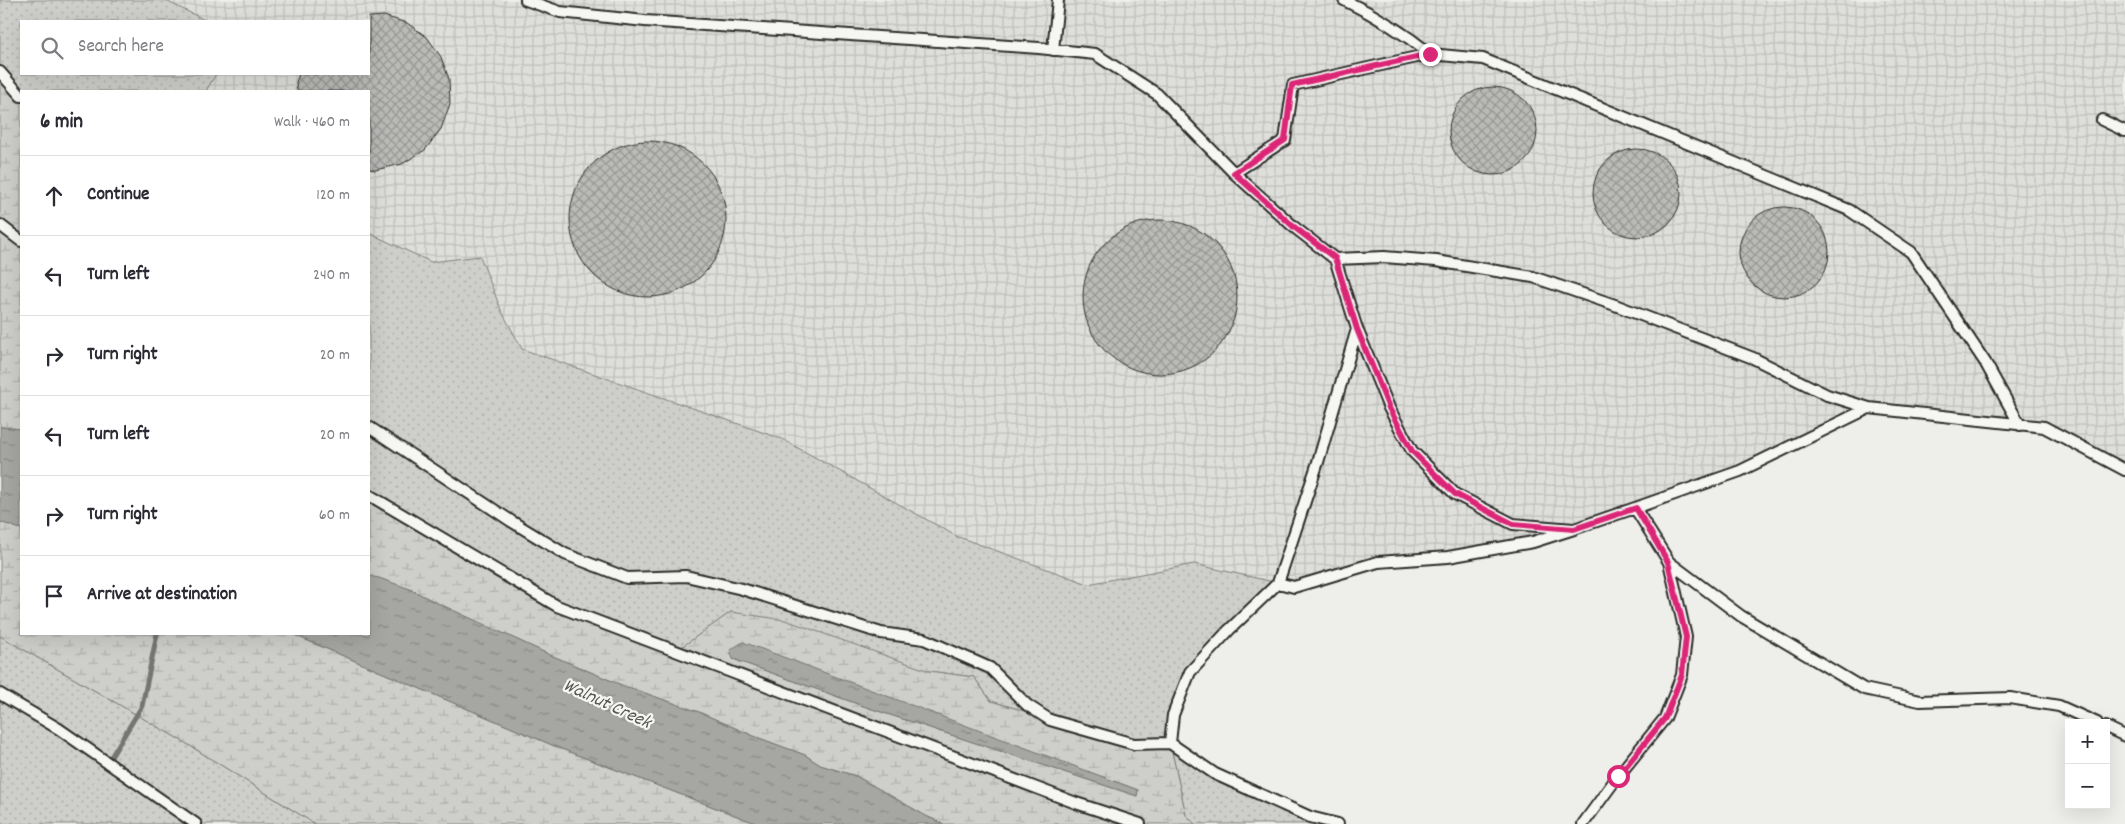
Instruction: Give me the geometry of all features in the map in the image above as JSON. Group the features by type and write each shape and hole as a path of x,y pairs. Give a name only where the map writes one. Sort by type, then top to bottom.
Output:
{"lane":[{"path":"526,0 560,12 645,21 1095,54 1157,94 1234,173 1294,227 1335,258 1357,329 1389,408 1412,451 1455,494 1513,524 1574,529"},
{"path":"1053,50 1058,0"},
{"path":"1344,0 1404,33 1430,54"},
{"path":"1234,173 1285,140 1292,85 1430,54 1483,60 1849,210 1910,252 1985,362 2020,425"},
{"path":"0,72 20,95"},
{"path":"2102,120 2125,131"},
{"path":"0,224 20,240"},
{"path":"1335,258 1384,257 1436,261 1533,277 1615,305 1753,358 1827,395 1869,408 2044,427 2125,470"},
{"path":"1170,742 1173,715 1190,672 1229,630 1278,583 1318,462 1357,329"},
{"path":"1278,583 1294,587 1378,562 1448,558 1533,542 1740,471 1869,408"},
{"path":"370,428 510,521 574,557 627,578 686,576 742,589 882,633 924,639 990,668 1027,705 1050,720 1134,744 1170,742 1214,774 1310,817 1338,824"},
{"path":"370,496 557,606 1076,803 1140,824"},
{"path":"1583,824 1618,776 1665,718 1682,675 1686,637 1668,562 1636,508"},
{"path":"1668,562 1741,616 1864,689 1920,701 2010,698 2059,706 2088,719"},
{"path":"0,694 58,729 196,824"},
{"path":"2110,729 2125,736"}],"shaded area":[{"path":"164,0 2125,0 2125,470 2044,427 1869,408 1740,471 1533,542 1378,562 1294,587 1194,564 1088,584 956,536 782,439 522,349 501,310 480,256 431,262 370,233 370,90 207,90 215,75 370,75 370,20 205,20"}],"green space":[{"path":"0,0 164,0 205,20 20,20 20,75 215,75 207,90 20,90 0,72"},
{"path":"0,72 20,95 20,429 0,427"},
{"path":"370,233 431,262 480,256 501,310 522,349 782,439 956,536 1088,584 1194,564 1278,583 1190,672 1170,742 1215,774 1338,824 1195,824 1186,815 1170,743 1134,744 991,701 974,677 929,671 731,612 676,651 557,606 370,496"},
{"path":"370,496 557,606 676,651 731,612 785,620 929,671 974,677 991,701 1134,744 1170,743 1186,815 1195,824 944,824 926,816 856,776 820,765 805,755 751,735 699,712 619,684 548,654 410,589 370,576","holes":["733,659 936,716 1138,790 1137,796 866,707"]},
{"path":"0,522 20,529 20,635 294,635 559,748 758,824 315,824 184,742 0,636"},
{"path":"0,636 184,742 315,824 0,824"}],"water":[{"path":"0,427 20,429 20,529 0,522"},
{"name":"Walnut Creek","path":"370,576 379,578 410,589 548,654 619,684 699,712 751,735 805,755 820,765 856,776 926,816 944,824 758,824 559,748 294,635 370,635"},
{"path":"743,642 1138,790 1137,796 866,707 733,659 730,650"}],"building":[{"path":"384,16 407,23 427,37 441,57 449,79 450,104 441,129 425,150 402,164 375,170 370,169 370,90 297,90 296,82 299,75 370,75 369,17"},
{"path":"1493,87 1510,90 1518,94 1530,106 1534,114 1537,131 1534,148 1530,156 1518,168 1510,172 1493,175 1476,172 1468,168 1456,156 1452,148 1449,131 1452,114 1456,106 1468,94 1476,90"},
{"path":"648,141 678,147 703,164 720,189 726,219 720,249 703,274 678,291 648,297 618,291 593,274 576,249 570,219 576,189 593,164 618,147"},
{"path":"1637,149 1654,152 1662,156 1674,168 1678,176 1681,193 1678,210 1674,218 1662,230 1654,234 1637,237 1620,234 1612,230 1600,218 1596,210 1593,193 1596,176 1600,168 1612,156 1620,152"},
{"path":"1784,207 1801,211 1816,220 1825,235 1829,252 1825,269 1816,284 1801,293 1784,297 1767,293 1752,284 1743,269 1739,252 1743,235 1752,220 1767,211"},
{"path":"1160,220 1175,221 1190,226 1215,242 1231,267 1236,282 1236,312 1231,327 1215,352 1190,368 1175,373 1160,374 1145,373 1130,368 1105,352 1089,327 1084,312 1083,297 1084,282 1089,267 1105,242 1130,226 1145,221"}],"waterway":[{"path":"111,757 142,706 157,635"}],"route":[{"path":"1430,54 1292,85 1285,140 1234,173 1294,227 1335,258 1357,329 1389,408 1412,451 1455,494 1513,524 1574,529 1636,508 1668,562 1686,637 1682,675 1665,718 1618,776"}]}
